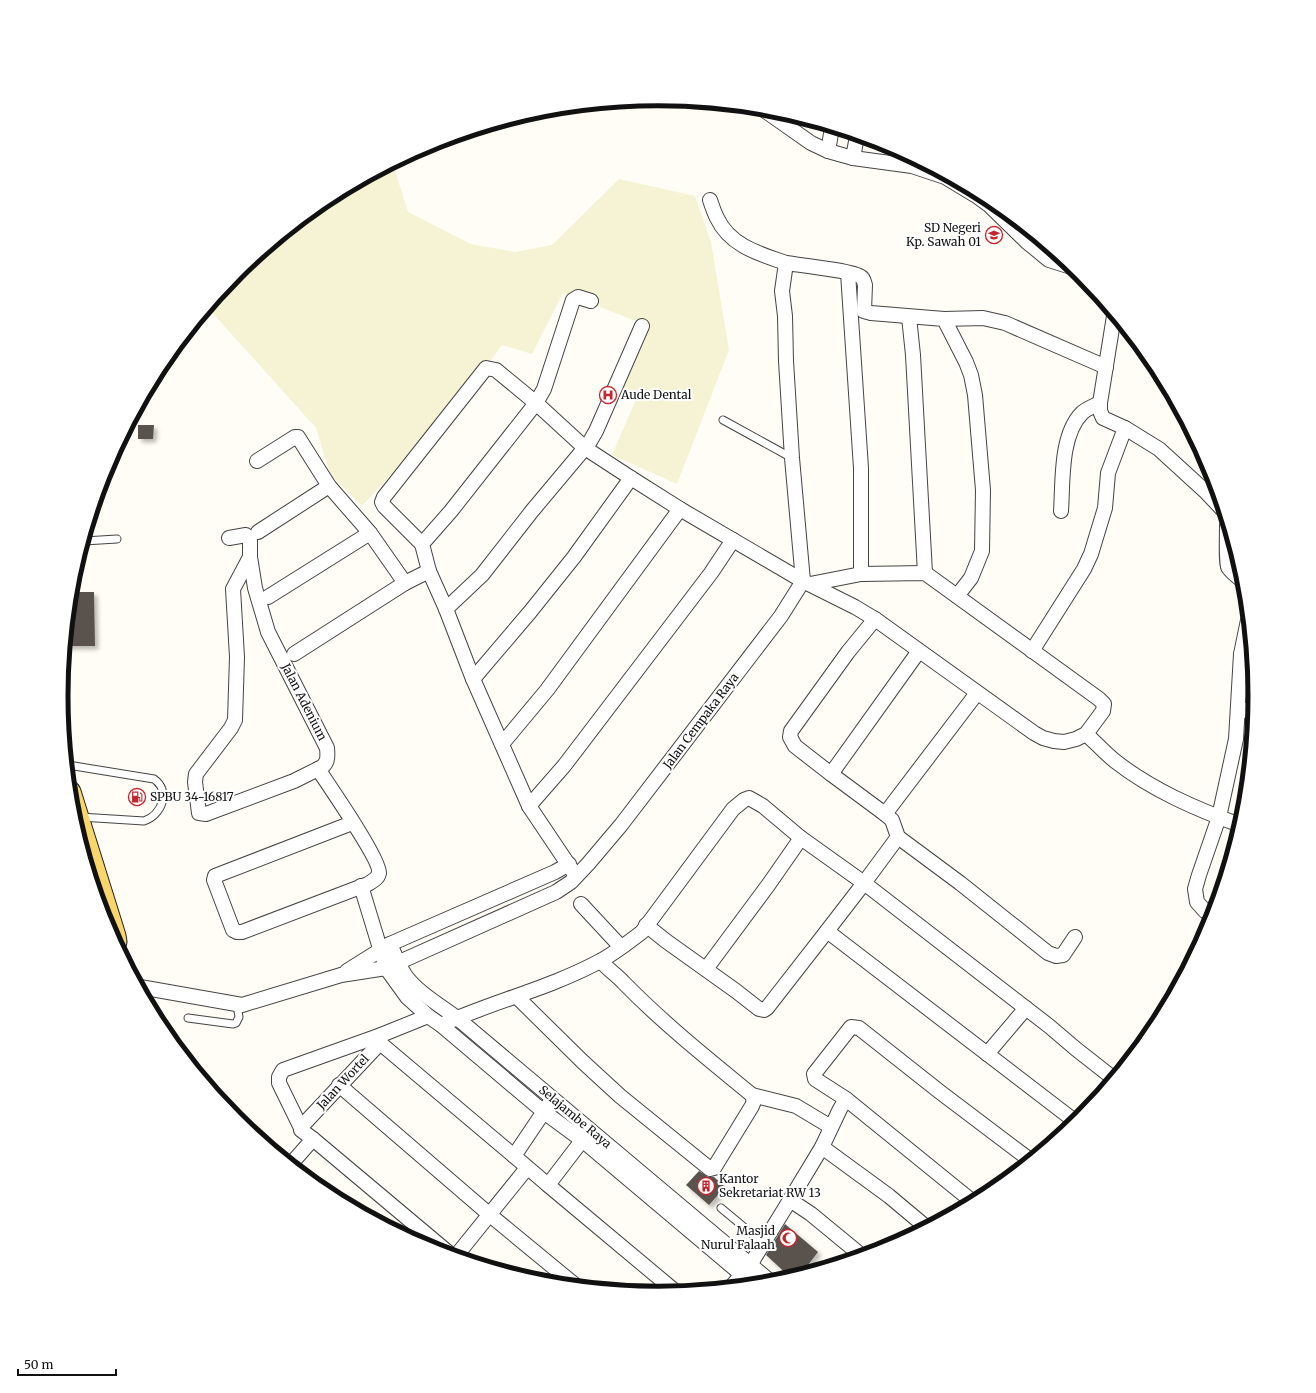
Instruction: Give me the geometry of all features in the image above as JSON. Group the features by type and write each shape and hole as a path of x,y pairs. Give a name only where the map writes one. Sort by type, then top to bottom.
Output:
{"street":[{"path":"777,119 811,143 828,151 853,158 909,163"},
{"path":"828,151 831,133"},
{"path":"853,158 856,141"},
{"path":"710,200 717,219 730,237 746,248 786,263 861,276 864,281 864,311 871,313 944,319 983,318 1005,323 1106,367"},
{"path":"1001,217 1027,242 1049,260 1057,263"},
{"path":"786,263 782,291 785,316 792,458 806,583"},
{"path":"848,273 861,468 862,574"},
{"path":"294,654 417,577 422,544 451,511 539,397 573,300 578,297 591,301"},
{"path":"909,316 913,355 925,573"},
{"path":"944,319 972,375 983,490 982,551 970,578 957,596"},
{"path":"1114,322 1100,403 1100,411 1103,418 1125,428 1159,449 1215,501"},
{"path":"446,609 482,575 532,511 590,441 642,326"},
{"path":"422,544 384,506 382,502 384,497 486,368 496,370 539,397 631,478 680,509 806,583 855,607 875,619 1034,733 1043,738 1064,742 1086,734 1103,711 1104,704 925,573 862,574 806,583"},
{"path":"1062,511 1067,438 1082,412 1100,403"},
{"path":"1032,652 1084,569 1091,554 1105,508 1108,473 1125,428"},
{"path":"257,462 295,437 298,437 329,486 370,533 417,577 446,609 474,679 529,806 566,875"},
{"path":"474,679 574,557 631,478"},
{"path":"258,532 329,486"},
{"path":"502,744 547,690 680,509"},
{"path":"268,597 370,533"},
{"name":"Jalan Adenium","path":"230,538 246,535 249,537 250,557 255,588 268,632 327,748 327,761 324,766 318,769"},
{"path":"529,806 568,761 711,573 733,540"},
{"path":"1227,541 1226,563 1235,574"},
{"path":"250,557 233,589 237,657 236,717 231,728 196,774 195,782 199,813 204,814 213,811 294,781 318,769 352,823 379,868 377,878 368,884 242,932 236,932 233,930 214,880 215,876 352,823"},
{"name":"Jalan Cempaka Raya","path":"566,875 594,857 665,769 806,583"},
{"path":"875,619 848,652 791,732 790,737 795,746 886,814 892,820 898,838 960,883 1048,953 1056,956 1063,955 1075,937"},
{"path":"1207,912 1197,902 1195,889 1198,875 1219,817 1236,739 1242,654 1245,638"},
{"path":"831,774 919,651"},
{"path":"886,814 977,692"},
{"path":"1238,708 1248,711"},
{"path":"1086,734 1115,761 1158,790 1234,823"},
{"path":"441,1025 576,973 601,961 635,936 733,810 748,798 763,806 801,838 864,883 1026,1008 1110,1076"},
{"path":"706,969 801,838"},
{"path":"581,904 635,936 666,941 759,1009 766,1009 898,838"},
{"path":"341,975 385,947 566,875"},
{"path":"145,988 237,1005 247,1004 341,975 392,965 556,892 566,875"},
{"name":"Selajambe Raya","path":"361,886 373,923 392,965 414,986 457,1018 590,1129 746,1270 761,1277"},
{"path":"827,931 1071,1118"},
{"path":"601,961 605,967 704,1057 752,1095 796,1106 838,1113"},
{"path":"392,965 407,997 428,1016 441,1025 544,1112 582,1140 746,1270 750,1279"},
{"path":"517,997 620,1096 710,1169 715,1166 752,1106 754,1101 752,1095"},
{"path":"988,1054 1026,1008"},
{"name":"Jalan Wortel","path":"301,1128 381,1039 428,1016"},
{"path":"967,1198 838,1113 814,1075 851,1027 856,1026 1026,1157"},
{"path":"439,1244 301,1128 279,1083 279,1077 283,1070 381,1039 527,1168 669,1286"},
{"path":"339,1085 490,1215 568,1279"},
{"path":"514,1156 553,1099"},
{"path":"737,1281 746,1270 790,1200 822,1147 838,1113"},
{"path":"548,1185 590,1129"},
{"path":"294,1161 313,1139"},
{"path":"822,1147 889,1196 922,1224"},
{"path":"459,1252 527,1168"},
{"path":"790,1200 857,1252"}],"lane":[{"path":"723,420 792,458"},
{"path":"89,541 116,539"},
{"path":"72,766 154,779 161,785 163,791 160,808 155,815 144,821 80,817"},
{"path":"188,1018 233,1024 236,1023 239,1017 237,1005"},
{"path":"720,1208 763,1243"}],"shaded area":[{"path":"394,168 408,212 471,244 515,252 552,245 619,179 695,196 711,242 729,350 677,484 612,455 637,397 619,387 644,324 563,293 532,354 502,345 469,391 362,506 330,474 316,428 211,311 241,279 269,253 299,228 330,206"}],"building":[{"path":"138,425 154,425 153,439 138,439"},
{"path":"77,592 94,592 95,646 70,646"},
{"name":"Kantor Sekretariat RW 13","path":"699,1171 708,1177 714,1177 725,1187 709,1205 686,1185"},
{"name":"Masjid Nurul Falaah","path":"785,1224 818,1252 806,1267 785,1272 766,1255"}],"place":[{"name":"SD Negeri Kp. Sawah 01","path":"994,235"},
{"name":"Aude Dental","path":"608,395"},
{"name":"SPBU 34-16817","path":"137,797"},
{"name":"Kantor Sekretariat RW 13","path":"706,1186"},
{"name":"Masjid Nurul Falaah","path":"788,1238"}]}
